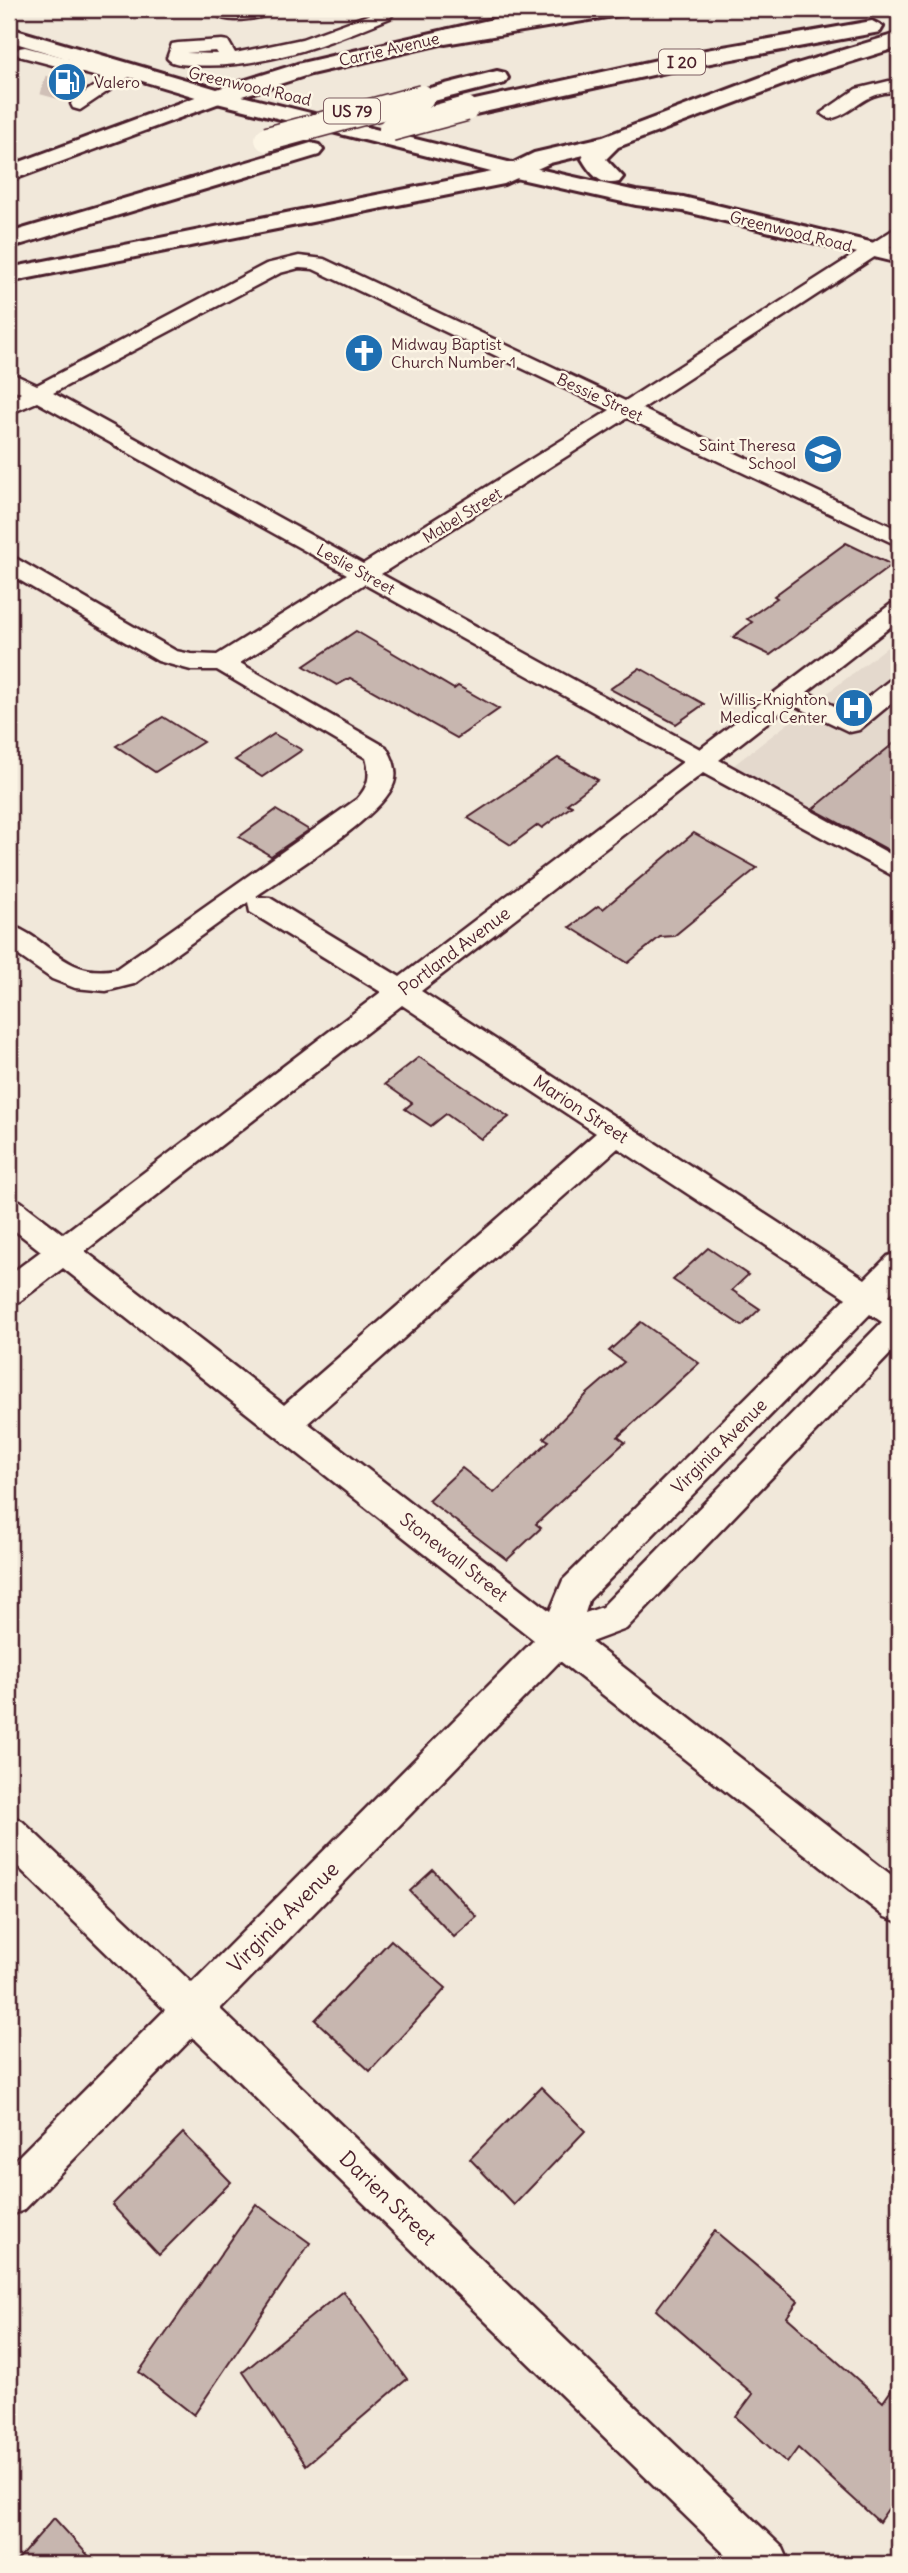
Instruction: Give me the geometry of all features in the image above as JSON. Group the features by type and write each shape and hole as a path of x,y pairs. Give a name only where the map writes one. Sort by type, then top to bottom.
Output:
{"main road":[{"name":"Carrie Avenue","path":"9,174 248,85 563,9"},
{"path":"445,37 619,9"},
{"path":"831,12 853,9"},
{"name":"I 20","path":"9,241 311,150 466,109 690,60 899,22"},
{"path":"9,275 494,180 542,158 610,142 801,70 899,40"},
{"name":"Greenwood Road","path":"15,46 248,85 542,158 611,177 683,204"},
{"name":"Greenwood Road","path":"15,46 57,68 124,74 515,171 636,198 683,204 899,256"},
{"path":"241,146 516,74"},
{"path":"610,142 598,150 594,159 600,169 611,177"}],"street":[{"path":"226,15 270,9"},
{"path":"229,59 279,52 325,40 385,10"},
{"path":"85,90 124,74"},
{"path":"830,113 858,93 886,86 899,87"},
{"name":"Mabel Street","path":"222,663 367,575 899,232"},
{"name":"Bessie Street","path":"38,393 272,268 299,262 317,263 899,539"},
{"name":"Leslie Street","path":"9,378 703,759 899,870"},
{"path":"9,408 38,393"},
{"path":"9,564 167,656 191,662 222,663 377,753 384,771 381,789 366,805 124,977 106,982 86,983 67,976 9,935"},
{"name":"Portland Avenue","path":"9,1292 899,609"},
{"path":"789,693 850,724 899,685"},
{"name":"Marion Street","path":"260,905 401,991 899,1317"},
{"path":"285,1424 617,1132"},
{"name":"Stonewall Street","path":"9,1209 558,1639 895,1892"},
{"name":"Virginia Avenue","path":"558,1639 575,1591 899,1265"},
{"name":"Virginia Avenue","path":"9,2195 558,1639 614,1618 899,1325"},
{"name":"Darien Street","path":"9,1833 767,2564"}],"shaded area":[{"name":"Willis-Knighton Medical Center","path":"899,638 899,880 717,778"}],"building":[{"path":"846,543 892,565 770,655 733,637 752,622 747,619 777,598 774,596"},
{"path":"356,631 454,689 458,686 499,709 457,738 350,678 337,685 304,666"},
{"path":"640,668 704,704 676,724 610,689"},
{"path":"163,717 203,742 155,772 116,746"},
{"path":"274,734 302,750 262,777 235,760"},
{"path":"899,739 899,856 813,809"},
{"path":"558,758 598,780 567,804 572,806 542,828 538,825 511,845 468,818"},
{"path":"276,810 309,830 271,856 239,837"},
{"path":"694,833 757,868 674,936 660,937 628,963 570,927 598,906 603,909"},
{"path":"419,1057 509,1117 481,1139 446,1114 431,1126 405,1109 412,1103 385,1084"},
{"path":"708,1248 748,1275 732,1290 760,1309 742,1326 673,1280"},
{"path":"641,1322 699,1363 618,1437 625,1442 536,1524 541,1528 507,1560 428,1500 462,1468 494,1493 549,1441 544,1438 587,1394 624,1362 609,1351"},
{"path":"433,1870 477,1917 454,1937 410,1891"},
{"path":"391,1940 446,1988 370,2071 315,2020"},
{"path":"541,2087 585,2131 514,2205 470,2159"},
{"path":"183,2133 231,2182 159,2255 112,2205"},
{"path":"256,2204 310,2243 194,2415 139,2372"},
{"path":"715,2231 798,2301 787,2317 883,2402 899,2379 899,2493 879,2522 798,2448 787,2463 736,2417 753,2394 656,2310"},
{"path":"343,2291 407,2379 306,2465 243,2372"},
{"path":"54,2518 96,2564 14,2564"}],"tunnel":[{"path":"43,85 72,93"}],"place":[{"name":"Valero","path":"67,82"},
{"name":"Midway Baptist Church Number 1","path":"364,353"},
{"name":"Saint Theresa School","path":"823,454"},
{"name":"Willis-Knighton Medical Center","path":"854,708"}]}
